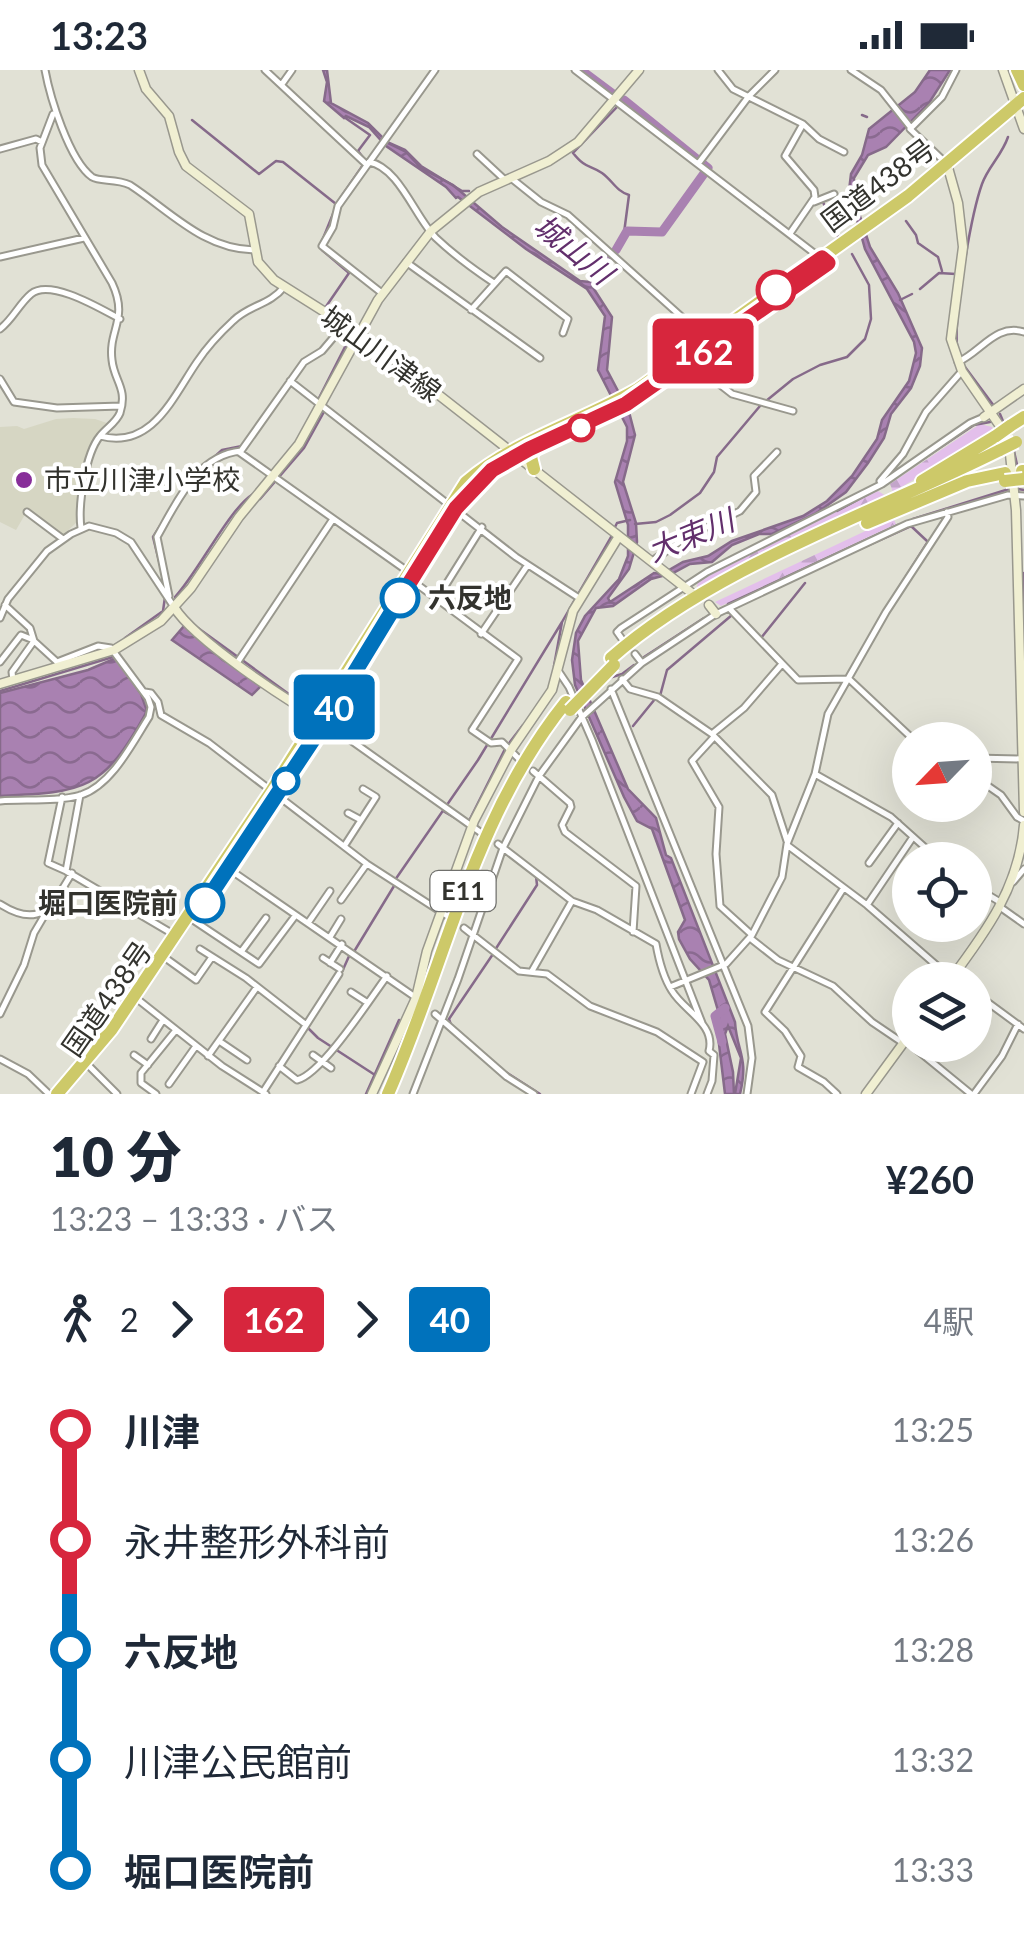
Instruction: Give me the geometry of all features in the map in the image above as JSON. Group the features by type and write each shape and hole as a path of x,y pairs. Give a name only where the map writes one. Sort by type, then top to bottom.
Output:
{"highway":[{"path":"1017,70 1024,85"},
{"name":"国道438号","path":"512,454 536,446 620,403 687,358 878,223 1021,107"},
{"name":"国道438号","path":"67,1094 275,793 466,482 512,454 620,403"},
{"path":"998,443 1010,426 1024,416"},
{"path":"998,443 1020,440"},
{"name":"E11","path":"391,1091 488,828 517,770 575,711 612,662 662,619 712,588 998,443"},
{"path":"534,469 531,457 536,446"},
{"path":"902,512 969,488 1023,475"},
{"name":"E11","path":"612,662 717,594 902,512"},
{"name":"国道438号","path":"57,1094 88,1065"}],"street":[{"path":"45,70 54,114 74,154 91,176 100,180 115,178 130,185 204,238 236,250 254,250"},
{"name":"城山川津線","path":"138,70 146,89 170,116 186,166 250,214 254,250 263,270 358,334 694,594"},
{"path":"265,70 366,163 384,168 431,230 461,260 494,283"},
{"path":"282,84 292,70"},
{"path":"382,294 322,246 338,206 435,70"},
{"path":"576,70 825,260"},
{"path":"0,684 114,650 174,607 276,478 382,294 431,230 472,196 569,148 586,134 639,70"},
{"path":"718,70 730,86 803,124 819,139 844,152"},
{"path":"699,162 749,96 775,70"},
{"path":"851,70 881,90 949,168 963,248 952,340 961,364 994,412 1012,456 1020,496 1024,812"},
{"path":"911,127 942,96 956,70"},
{"path":"1003,70 1021,107 1024,130"},
{"path":"54,114 40,154 48,178 116,292 120,319 112,355 123,388 121,406 117,418 100,436 85,477 81,528"},
{"path":"803,124 785,156 814,190 814,202"},
{"path":"0,149 42,142"},
{"path":"477,154 536,199 568,214 709,342"},
{"path":"790,232 814,202 834,194"},
{"path":"0,257 84,238"},
{"path":"406,262 540,358"},
{"path":"470,310 506,271 568,319 562,333"},
{"path":"100,436 125,438 152,426 205,352 234,320 251,306 275,297 284,287"},
{"path":"0,330 33,292 43,288 86,301 120,319"},
{"path":"239,452 304,362 322,351 343,326"},
{"path":"889,494 880,481 961,364 994,336 1008,330 1024,332"},
{"path":"687,358 732,394 793,411"},
{"path":"0,379 14,402 57,408 121,406"},
{"path":"290,381 527,565 576,597"},
{"path":"622,639 616,632 682,584 883,485 1024,388"},
{"path":"166,593 156,537 201,470 223,453 239,452 518,660 472,730 489,741 498,740 520,760"},
{"path":"653,562 688,536 740,511 756,492 754,476 777,452"},
{"path":"413,1094 500,846 536,774 575,711 716,614 907,524 1020,496"},
{"path":"670,987 721,967 751,936 782,878 787,843 815,774 828,714 886,612 948,518 947,511"},
{"path":"27,512 63,538"},
{"path":"902,512 907,524"},
{"path":"238,661 333,520"},
{"path":"0,618 5,604 47,551 63,538 90,526 127,538 187,624 476,829"},
{"path":"437,599 482,527"},
{"path":"372,1094 418,1000 427,951 446,914 460,854 476,829 511,750 546,702 559,672 576,597 622,539"},
{"path":"481,634 527,565"},
{"path":"5,604 30,628 32,640 12,672 13,680"},
{"path":"709,606 716,614"},
{"path":"729,608 795,678 805,682 849,679 895,722"},
{"path":"0,662 20,635 32,640 58,664"},
{"path":"0,801 80,795 108,776 148,720 151,708 145,692 114,650"},
{"path":"635,654 642,663"},
{"path":"782,664 692,761 719,807 716,854 720,906 792,967 834,986 872,1022 892,1033"},
{"path":"559,672 569,687 575,711 710,1039 709,1051 690,1094"},
{"path":"622,680 630,689 658,697 713,735 772,794 787,843 933,962"},
{"path":"610,690 748,1026 748,1094"},
{"path":"145,692 158,702 160,715 210,743 367,864 446,914"},
{"path":"992,758 1023,759"},
{"path":"536,774 570,802 563,821 565,832 636,886 633,932"},
{"path":"815,774 898,823 919,842"},
{"path":"345,846 376,797 363,789"},
{"path":"964,962 1001,905 1020,857 1024,823 992,789"},
{"path":"0,1014 47,910 69,872 80,795"},
{"path":"62,797 48,863 177,937"},
{"path":"348,813 361,820"},
{"path":"868,863 898,823"},
{"path":"867,905 914,837"},
{"path":"500,846 572,901 598,910 656,944 670,987 702,1023"},
{"path":"341,900 367,864"},
{"path":"225,867 418,1000"},
{"path":"1012,882 1024,869"},
{"path":"837,1094 798,1067 801,1056 785,1031 767,1016 767,1007 844,889"},
{"path":"308,924 330,891"},
{"path":"992,898 1024,924"},
{"path":"532,970 572,901"},
{"path":"0,904 19,914 47,910"},
{"path":"190,918 259,964 296,916"},
{"path":"241,952 266,918"},
{"path":"330,937 341,919"},
{"path":"464,928 519,971 547,974 590,1006 657,1032 704,1062"},
{"path":"330,962 342,944"},
{"path":"200,949 305,1024"},
{"path":"164,957 196,980 212,957"},
{"path":"136,999 263,1093 339,971 323,958"},
{"path":"279,1066 297,1080 309,1077 387,976"},
{"path":"208,1056 256,988"},
{"path":"351,992 368,1003"},
{"path":"933,1062 972,1094 1021,1027 992,1005"},
{"path":"435,1014 507,1077 534,1094"},
{"path":"151,1038 163,1020"},
{"path":"156,1094 141,1083 142,1072 176,1030"},
{"path":"219,1040 247,1060"},
{"path":"169,1084 196,1046"},
{"path":"707,1094 714,1069 714,1056 709,1051"},
{"path":"134,1055 148,1065"},
{"path":"313,1055 331,1068"},
{"path":"0,1059 28,1074 49,1094"},
{"path":"866,1094 892,1061"},
{"path":"88,1065 117,1094"},
{"path":"379,1078 391,1091"}],"shaded area":[{"path":"73,418 110,424 91,447 78,521 62,536 27,511 16,530 0,522 0,427 24,429"}],"green space":[{"path":"980,424 992,427 994,432 893,492 890,484"},
{"path":"878,491 886,496 699,590 697,587 698,581 711,573"},
{"path":"893,518 896,524 721,606 715,602"}],"water":[{"path":"323,70 327,70 331,103 368,123 421,168 453,185 502,227 580,281 590,282 596,267 621,242 592,286 612,317 607,370 629,412 635,435 623,482 636,523 637,542 629,569 608,598 610,602 654,573 662,574 683,562 708,556 732,541 803,516 827,501 852,476 877,439 882,420 909,381 916,353 914,342 865,249 849,191 851,174 862,155 869,129 915,92 930,70 950,70 929,103 886,147 868,155 854,178 854,198 870,247 898,293 922,348 911,388 891,414 884,438 868,463 846,492 815,514 772,534 759,534 732,545 712,562 690,564 651,579 613,606 596,608 578,641 581,680 628,789 656,818 666,855 671,858 735,1022 743,1063 740,1094 735,1094 741,1058 728,1026 725,1034 734,1094 725,1094 719,1014 709,980 679,939 678,932 685,920 652,829 637,821 624,797 575,685 572,660 576,633 585,616 619,579 628,556 628,525 615,482 627,427 598,370 605,316 587,289 386,146 369,127 344,118 324,101 327,82"},
{"path":"184,626 262,685 252,695 172,640"},
{"path":"116,658 141,694 147,711 117,757 104,772 72,788 0,796 0,693 88,670"}],"waterway":[{"path":"581,70 612,93"},
{"path":"616,250 627,231 662,232 708,168 624,100"},
{"path":"617,107 573,153 629,195 624,233"},
{"path":"862,115 867,117"},
{"path":"341,197 363,165 365,160 358,151 370,135 344,117"},
{"path":"192,120 259,174 276,161 283,162 336,204"},
{"path":"957,346 961,289 978,199 1008,137"},
{"name":"城山川","path":"387,142 405,150 421,166 462,191 469,191"},
{"path":"823,202 838,237"},
{"path":"322,241 337,204"},
{"path":"906,221 918,243 938,257 942,271"},
{"path":"322,250 349,273 325,308"},
{"path":"766,401 793,379 847,357 865,339 871,319 869,285 852,254"},
{"path":"920,289 939,273 956,274"},
{"path":"900,300 912,294"},
{"path":"319,398 350,337 349,332 325,317"},
{"path":"284,386 299,365"},
{"path":"965,367 994,406"},
{"path":"635,524 656,522 700,493 714,472 717,457 760,406"},
{"path":"260,499 304,448 325,410"},
{"path":"1000,414 1005,426"},
{"path":"881,487 974,425 990,422"},
{"path":"192,477 222,450 242,446"},
{"path":"1013,447 1018,469"},
{"path":"913,519 1009,489"},
{"path":"1018,489 1024,490"},
{"path":"837,511 874,491"},
{"path":"175,597 234,513 253,494"},
{"path":"615,527 630,520"},
{"path":"728,604 898,525"},
{"path":"160,526 153,537 160,565"},
{"path":"851,553 911,526 927,541"},
{"path":"554,666 562,622 611,537"},
{"path":"886,608 927,543"},
{"path":"1023,617 1024,573"},
{"path":"761,638 805,583"},
{"path":"125,638 163,611 165,597"},
{"path":"660,696 667,670 732,615"},
{"path":"644,657 704,618"},
{"path":"395,880 478,760 562,622"},
{"path":"198,628 304,705"},
{"path":"0,691 113,657"},
{"path":"609,678 634,665"},
{"path":"633,726 655,699"},
{"path":"507,746 523,725"},
{"path":"470,819 505,749"},
{"path":"443,811 462,822"},
{"path":"495,950 537,885 536,876"},
{"path":"355,950 394,886"},
{"path":"341,974 350,954"},
{"path":"493,954 449,1019 451,1025 504,1071 540,1094"},
{"name":"大束川","path":"722,1042 715,1016 725,1008"},
{"path":"366,1094 399,1020"},
{"path":"307,1027 375,1075"}],"bus line":[{"name":"162","path":"400,598 456,508 492,470 626,404 828,263 822,258 776,290"},
{"name":"40","path":"205,903 319,731 400,598"}],"place":[{"name":"市立川津小学校","path":"24,480"},
{"name":"六反地","path":"400,598"},
{"name":"堀口医院前","path":"205,903"}]}
